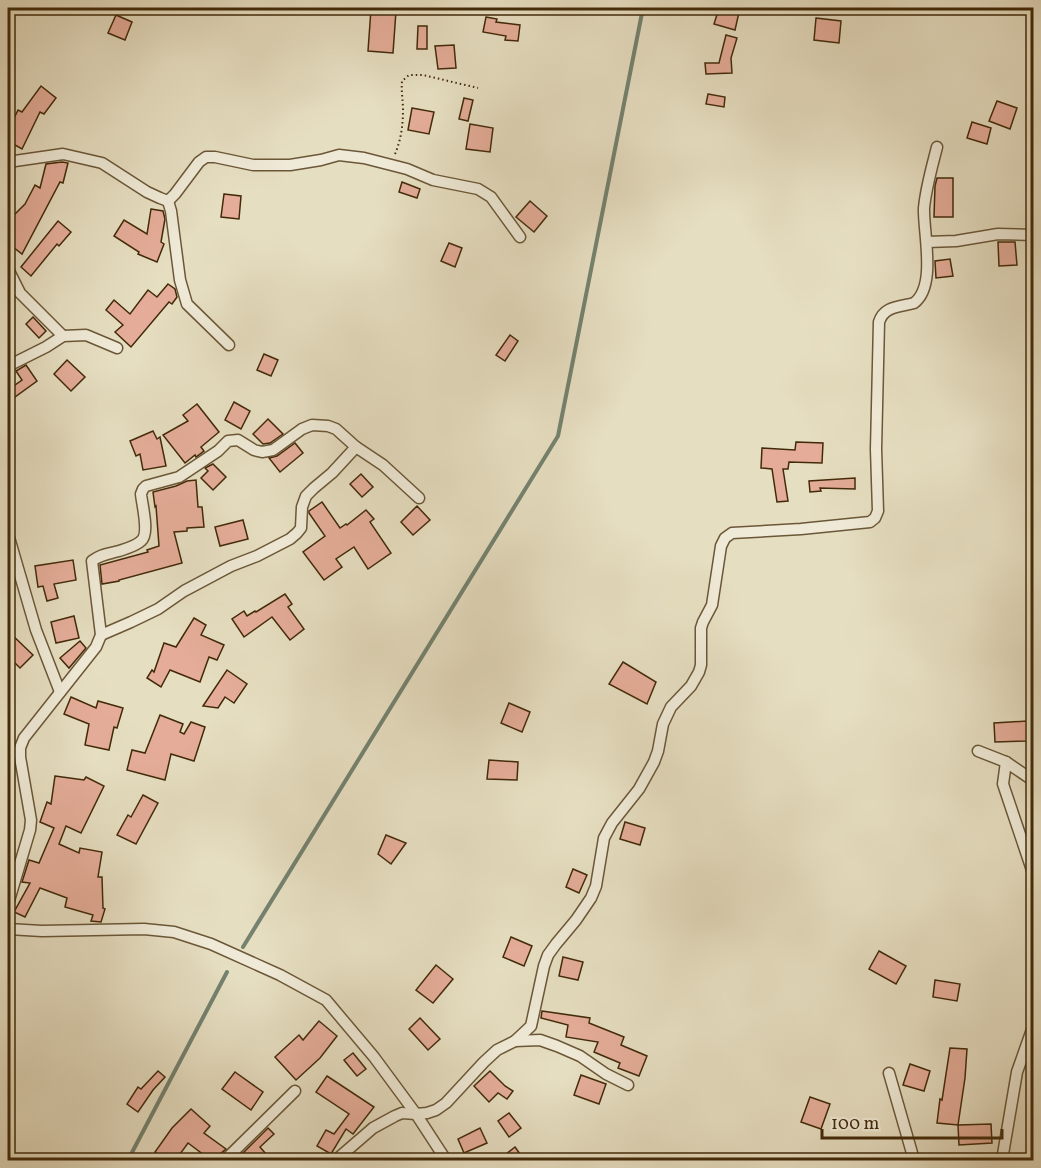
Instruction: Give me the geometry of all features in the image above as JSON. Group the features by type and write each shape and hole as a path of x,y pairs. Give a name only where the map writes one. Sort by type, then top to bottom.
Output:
{"street":[{"path":"336,1161 381,1123 402,1113 416,1114 436,1110 446,1103 483,1062 497,1050 515,1041 533,1023 548,955 584,910 594,892 599,875 604,838 651,768 670,707 691,686 699,672 701,628 712,605 723,540 732,533 857,524 870,522 876,517 878,511 876,449 879,322 886,311 914,303 919,299 924,288 928,252 924,224 926,195 938,147"},
{"path":"8,162 63,154 102,163 147,192 168,201"},
{"path":"168,201 199,162 206,157 253,165 290,165 339,155 390,164 433,180 478,189 491,197 519,237"},
{"path":"168,201 180,280 188,304 229,345"},
{"path":"927,242 956,241 998,234 1034,235"},
{"path":"8,269 20,293 63,336"},
{"path":"8,366 63,336 86,335 117,348"},
{"path":"8,904 30,831 31,820 20,748 24,738 96,646 101,634 92,561 99,555 120,550 141,542 144,538 146,531 142,489 179,477 218,451 228,441 238,440 262,452 273,450 302,429 312,425 336,429 356,447 383,465 419,498"},
{"path":"101,634 158,609 184,591 231,566 290,539 301,528 302,507 306,496 356,447"},
{"path":"8,534 36,630 60,692"},
{"path":"978,751 1006,762 1034,782"},
{"path":"1006,762 1003,784 1034,876"},
{"path":"8,929 42,931 144,929 174,932 211,944 280,975 326,1000 374,1057 416,1114 446,1161"},
{"path":"1002,1161 1017,1072 1034,1024"},
{"path":"515,1041 540,1040 557,1046 580,1056 606,1074 628,1085"},
{"path":"889,1073 914,1161"},
{"path":"225,1161 295,1091"}],"path":[{"path":"390,164 402,130 402,81 409,75 423,75 478,88"}],"building":[{"path":"719,8 740,8 735,30 714,24"},
{"path":"371,9 396,11 393,53 368,51"},
{"path":"116,15 132,22 125,40 108,33"},
{"path":"486,17 497,19 496,22 520,25 518,41 505,40 506,36 483,32"},
{"path":"816,18 841,21 839,43 814,40"},
{"path":"418,26 427,26 427,49 417,49"},
{"path":"726,35 737,38 731,58 732,73 706,74 705,63 719,63"},
{"path":"454,45 456,68 438,69 435,46"},
{"path":"41,86 56,98 44,114 40,112 22,149 8,141 8,131 18,110 22,112"},
{"path":"708,94 725,97 724,107 706,104"},
{"path":"464,98 473,100 468,121 459,119"},
{"path":"997,101 1017,108 1010,129 989,121"},
{"path":"412,108 434,112 429,134 408,130"},
{"path":"972,122 991,128 987,144 967,138"},
{"path":"470,124 493,128 490,152 466,149"},
{"path":"68,163 63,183 60,182 22,254 8,243 8,221 25,204 35,185 40,188 46,164"},
{"path":"937,178 953,178 953,217 934,217"},
{"path":"402,182 420,189 417,198 399,192"},
{"path":"224,194 241,196 239,219 221,217"},
{"path":"530,201 547,216 534,232 516,217"},
{"path":"151,209 163,211 165,219 161,242 164,244 157,262 138,254 139,252 114,236 124,220 147,234"},
{"path":"58,221 71,232 59,246 57,244 31,276 21,267"},
{"path":"998,242 1015,242 1017,265 999,266"},
{"path":"449,243 462,248 455,267 441,261"},
{"path":"950,259 953,276 936,278 935,261"},
{"path":"168,284 175,289 177,297 172,304 169,302 131,347 115,332 123,325 106,310 114,300 130,314 148,290 157,297"},
{"path":"33,317 46,331 39,338 26,324"},
{"path":"510,335 518,341 505,361 496,355"},
{"path":"264,354 278,360 271,376 257,370"},
{"path":"67,360 85,377 71,391 54,374"},
{"path":"26,365 37,381 8,402 8,390 22,380 16,371"},
{"path":"234,402 250,411 241,429 225,420"},
{"path":"197,404 219,432 201,447 204,451 185,463 163,435 188,421 183,415"},
{"path":"268,419 283,434 270,443 263,444 253,434"},
{"path":"153,431 157,439 160,437 166,466 143,470 140,454 136,456 130,441"},
{"path":"796,442 823,443 822,463 789,462 788,469 783,469 788,501 777,502 772,469 761,468 762,448 795,450"},
{"path":"295,443 303,453 280,472 269,458 277,456"},
{"path":"213,464 226,477 213,490 201,478 208,471 205,468"},
{"path":"361,474 373,487 362,497 350,484"},
{"path":"855,478 855,489 820,488 821,491 810,492 809,481"},
{"path":"196,480 198,507 202,507 204,527 187,528 187,531 174,532 182,563 102,584 100,565 148,552 147,550 159,546 153,492"},
{"path":"322,502 340,528 366,510 374,519 370,522 391,553 368,569 354,547 336,559 342,567 324,580 303,552 325,536 309,513"},
{"path":"417,506 430,520 413,535 401,522"},
{"path":"243,520 248,539 220,546 215,527"},
{"path":"73,560 76,580 54,584 58,598 47,601 43,586 38,587 35,566"},
{"path":"285,594 292,604 288,607 304,629 290,640 272,617 244,637 232,619 244,611 247,616 256,612"},
{"path":"74,616 79,638 56,643 51,622"},
{"path":"194,618 206,625 201,635 224,645 217,660 209,657 200,682 170,670 161,687 147,678 152,670 154,672 164,643 176,647"},
{"path":"8,631 33,655 20,668 8,656"},
{"path":"80,641 86,648 69,668 60,658"},
{"path":"623,662 656,682 647,704 609,684"},
{"path":"227,670 247,684 234,703 225,697 218,708 203,706"},
{"path":"71,697 96,708 98,701 123,708 117,728 114,727 109,750 85,745 89,724 64,714"},
{"path":"509,703 530,712 522,732 501,723"},
{"path":"160,715 183,724 180,732 184,734 191,722 205,727 194,761 171,754 165,780 127,770 132,750 145,753"},
{"path":"1027,721 1028,741 995,742 994,723"},
{"path":"489,760 518,762 517,780 487,779"},
{"path":"55,776 84,780 86,777 104,786 81,833 66,826 59,844 79,853 80,848 102,852 98,877 102,877 103,908 105,909 101,922 91,921 93,915 65,907 67,898 40,888 25,917 14,912 30,883 22,882 29,860 39,863 54,828 40,822 47,802 51,804"},
{"path":"143,795 158,803 136,844 117,835 128,815 131,817"},
{"path":"625,822 645,828 640,845 620,839"},
{"path":"386,835 406,843 391,864 378,854"},
{"path":"573,869 587,875 579,893 566,887"},
{"path":"511,937 532,946 524,966 503,957"},
{"path":"879,951 906,966 896,984 869,969"},
{"path":"563,957 583,962 578,980 559,976"},
{"path":"436,965 453,979 433,1003 416,990"},
{"path":"935,980 960,984 957,1001 933,997"},
{"path":"542,1011 590,1018 589,1023 624,1037 621,1045 647,1056 639,1076 618,1068 620,1063 594,1052 598,1042 566,1037 568,1025 541,1018"},
{"path":"420,1018 440,1039 428,1050 409,1029"},
{"path":"319,1021 337,1036 320,1058 296,1080 275,1057 299,1035 303,1040"},
{"path":"950,1048 967,1049 958,1125 937,1123"},
{"path":"353,1053 366,1069 357,1076 344,1060"},
{"path":"910,1064 930,1071 924,1091 903,1085"},
{"path":"158,1071 165,1077 138,1112 127,1104 138,1087 141,1089"},
{"path":"490,1071 513,1091 507,1099 498,1093 489,1102 474,1086"},
{"path":"235,1072 263,1092 251,1110 222,1089"},
{"path":"581,1075 606,1084 599,1104 574,1095"},
{"path":"327,1076 374,1107 353,1134 346,1129 331,1154 317,1146 326,1130 334,1134 349,1114 316,1092"},
{"path":"810,1097 830,1104 821,1129 801,1122"},
{"path":"191,1109 210,1126 204,1133 226,1149 219,1155 218,1161 212,1161 188,1143 175,1161 166,1161 155,1152 172,1128"},
{"path":"509,1113 521,1128 509,1137 498,1121"},
{"path":"991,1124 992,1143 959,1145 958,1125"},
{"path":"268,1128 274,1134 260,1147 272,1161 235,1161"},
{"path":"480,1128 487,1143 464,1153 458,1139"},
{"path":"515,1147 525,1161 497,1161"}],"waterway":[{"path":"243,947 558,436 643,8"},
{"path":"128,1160 227,972"}]}
